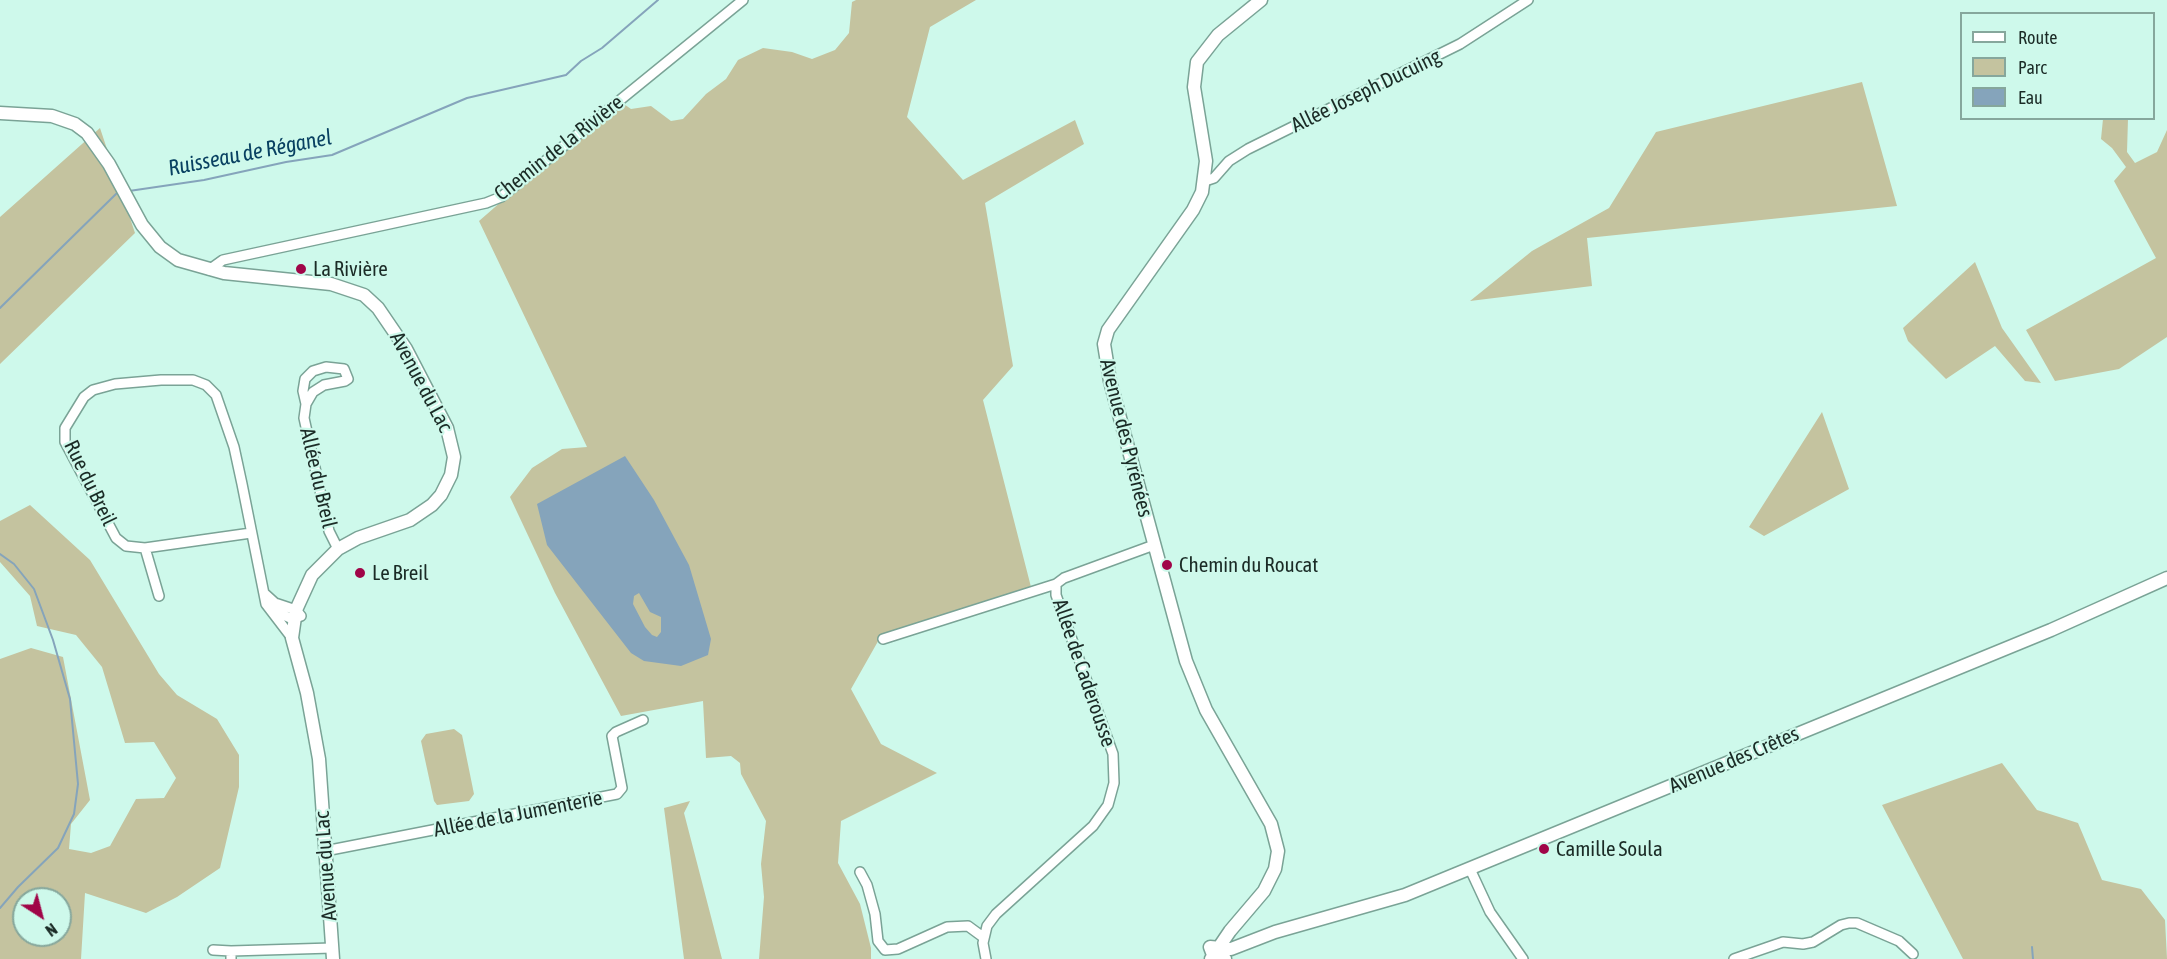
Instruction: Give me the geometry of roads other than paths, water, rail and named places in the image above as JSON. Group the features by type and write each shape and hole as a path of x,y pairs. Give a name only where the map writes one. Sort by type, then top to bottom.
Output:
{"street":[{"name":"Chemin de la Rivière","path":"209,270 223,260 486,203 501,197 743,0"},
{"name":"Avenue des Pyrénées","path":"1215,955 1230,931 1255,902 1275,869 1278,851 1275,836 1263,809 1206,710 1193,682 1110,381 1104,344 1108,330 1193,210 1205,181 1205,145 1194,87 1194,71 1207,46 1262,0"},
{"name":"Allée Joseph Ducuing","path":"1205,181 1214,178 1229,161 1248,149 1460,44 1528,0"},
{"name":"Avenue du Lac","path":"0,113 52,116 81,128 101,151 149,235 178,260 209,270 346,286 364,295 386,318 439,410 452,443 454,457 451,475 441,495 432,505 410,520 358,538 338,549 312,575 297,615 292,638 301,666 315,731 333,954"},
{"name":"Allée du Breil","path":"306,404 313,392 324,385 348,379 344,369 326,367 313,371 305,379 303,391 306,404 304,418 329,531 338,549"},
{"name":"Rue du Breil","path":"251,533 145,548 126,546 116,538 64,442 65,428 84,397 93,390 115,384 193,380 206,385 216,395 234,447 266,604 292,638"},
{"name":"Allée de Caderousse","path":"983,937 987,926 996,914 1102,816 1112,793 1115,769 1113,754 1056,595 1056,584 1065,578 1154,545"},
{"path":"145,548 159,596"},
{"name":"Avenue des Crêtes","path":"1215,955 1296,927 1383,902 1470,869 2051,630 2167,578"},
{"path":"883,639 1056,584"},
{"path":"263,591 275,603 297,615"},
{"path":"270,609 297,615"},
{"name":"Avenue du Lac","path":"297,615 301,666"},
{"name":"Allée de la Jumenterie","path":"325,850 617,794 622,788 612,736 643,720"},
{"path":"1470,869 1490,912 1523,959"},
{"path":"860,872 867,885 875,914 878,941 885,950 898,949 947,927 968,926 983,937 986,959"},
{"name":"Avenue des Pyrénées","path":"1215,955 1225,928 1255,902"},
{"path":"1734,959 1783,942 1803,944 1813,942 1849,923 1899,941 1913,954"},
{"name":"Avenue des Crêtes","path":"1215,955 1296,927"},
{"path":"1230,931 1234,940 1242,945"},
{"path":"213,950 231,955 333,954"}],"water":[{"path":"625,456 654,500 689,565 711,639 708,655 681,666 644,661 631,653 547,545 537,504","holes":["639,593 650,612 661,617 661,632 657,637 645,627 633,604 634,596"]}],"waterway":[{"name":"Ruisseau de Réganel","path":"129,191 204,180 286,162 332,155 467,98 566,75 581,61 602,48 658,0"},
{"name":"Ruisseau de Réganel","path":"0,308 120,192"},
{"path":"0,554 14,564 34,589 53,640 70,699 78,784 74,814 58,848 0,908"},
{"path":"2032,947 2033,959"}],"place":[{"name":"La Rivière","path":"301,269"},
{"name":"Chemin du Roucat","path":"1167,565"},
{"name":"Le Breil","path":"360,573"},
{"name":"Camille Soula","path":"1544,849"}]}
